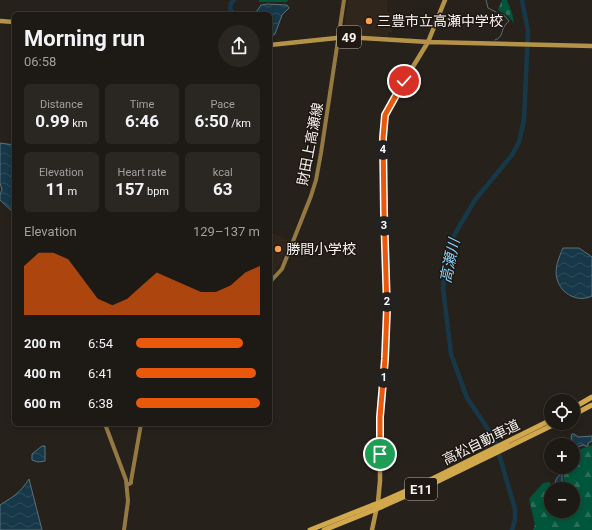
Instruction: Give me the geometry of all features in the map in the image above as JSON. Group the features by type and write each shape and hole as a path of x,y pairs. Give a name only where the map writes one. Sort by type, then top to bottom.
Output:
{"highway":[{"path":"580,405 592,398"},
{"path":"580,411 591,405"},
{"name":"高松自動車道","path":"506,446 544,424"},
{"name":"高松自動車道","path":"324,530 544,429"},
{"name":"高松自動車道","path":"310,530 374,508"}],"main road":[{"name":"財田上高瀬線","path":"272,280 282,269 316,180 340,37 344,0"},
{"path":"372,530 378,502 380,482 380,417 386,344 387,302 383,165 385,115 428,42 445,0"},
{"path":"0,21 12,22"},
{"name":"49","path":"272,45 340,37 428,42 592,46"},
{"path":"107,426 124,471 127,485 128,501 124,530"},
{"path":"127,485 131,483 141,426"}],"shaded area":[{"name":"三豊市立高瀬中学校","path":"348,0 387,0 387,12 394,13 392,32 388,32 388,37 349,35 344,29"},
{"name":"勝間小学校","path":"272,233 290,241 275,272 272,275"}],"green space":[{"path":"259,0 288,0 287,2 259,2"},
{"path":"502,0 507,0 514,23 507,15 498,10"},
{"path":"592,445 592,530 533,530 535,525 529,499 543,483 544,518 580,518 580,482 563,482 564,474 580,474 580,449"}],"water":[{"path":"261,5 287,5 289,8 282,15 275,34 272,36 272,12 254,12 257,11"},
{"path":"0,143 12,145 12,211 0,200 2,190 0,183"},
{"path":"563,248 579,248 592,257 592,296 587,298 576,298 566,293 562,289 556,275"},
{"path":"572,434 578,437 592,436 592,441 588,443 588,446 580,446 580,438 571,437"},
{"path":"42,446 45,446 45,461 38,462 32,460 32,454"},
{"path":"562,474 562,482 556,482 558,476"},
{"path":"29,479 42,530 0,530 0,505 16,494"}],"waterway":[{"path":"232,12 230,9 231,3 234,0"},
{"path":"486,0 488,8 496,12"},
{"name":"高瀬川","path":"512,530 515,520 515,509 496,444 467,398 451,354 443,288 450,246 456,232 475,200 512,155 519,142 524,120 528,31 522,0"},
{"path":"495,40 501,36 504,26 509,21 505,16 498,13 496,20"}],"place":[{"name":"三豊市立高瀬中学校","path":"369,21"},
{"name":"勝間小学校","path":"278,249"}],"route":[{"path":"380,454 380,417 386,344 387,308 383,138 385,115 404,81"}]}
